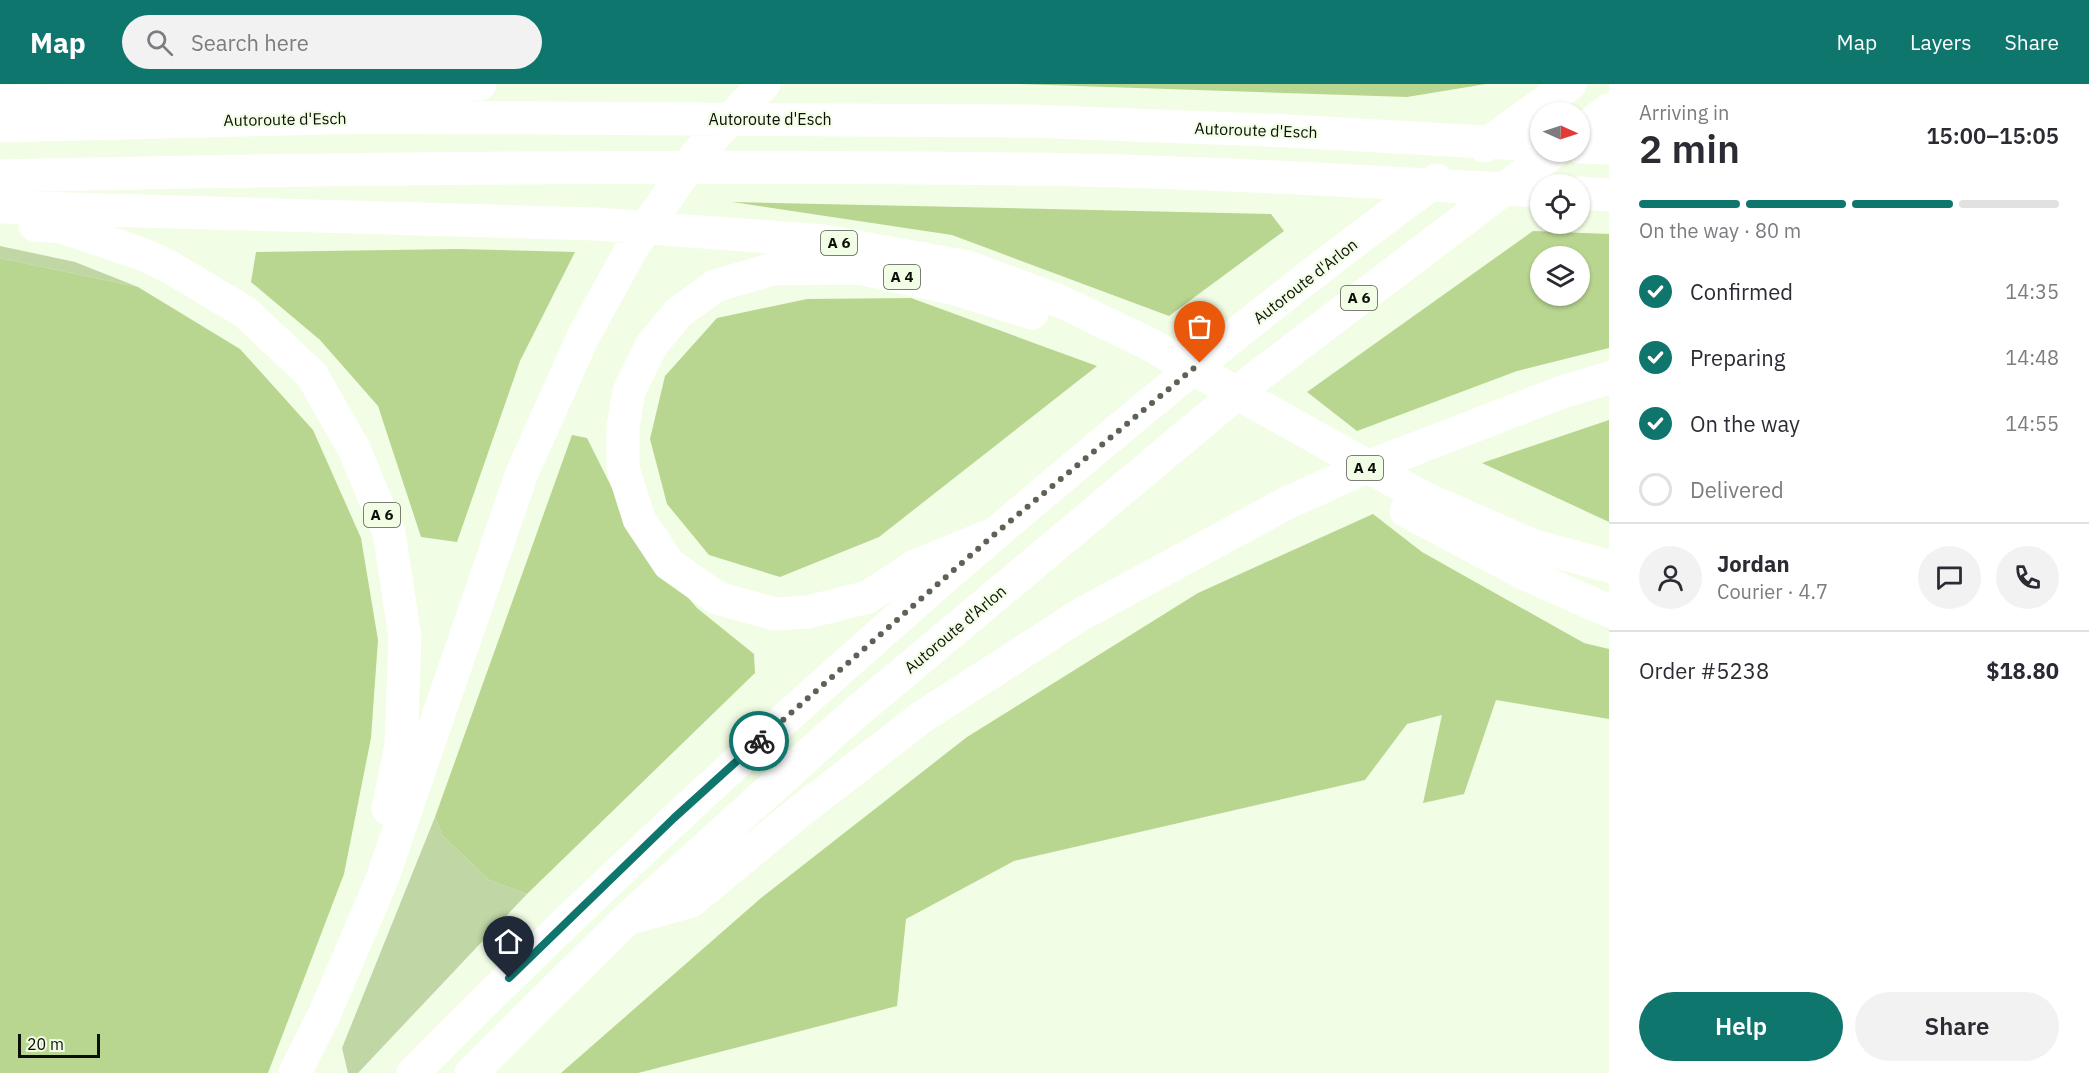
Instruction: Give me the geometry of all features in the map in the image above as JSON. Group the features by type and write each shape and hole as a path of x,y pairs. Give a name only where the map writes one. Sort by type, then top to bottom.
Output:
{"highway":[{"path":"0,102 161,98 480,84"},
{"name":"A 6","path":"295,1073 324,1015 381,882 522,473 583,337 632,248 698,154 764,84"},
{"name":"Autoroute d'Arlon","path":"412,1073 674,818 815,689 996,533 1218,348 1391,214 1569,84"},
{"path":"1590,124 1609,110"},
{"name":"Autoroute d'Esch","path":"0,126 365,117 1016,121 1289,131 1530,144"},
{"path":"1590,147 1609,148"},
{"name":"Autoroute d'Arlon","path":"471,1073 627,919 847,720 1210,414 1464,217 1539,162"},
{"path":"0,176 371,168 1025,169 1288,178 1530,190"},
{"path":"1590,194 1609,195"},
{"name":"A 6","path":"0,207 595,224 824,241 968,267 1060,301 1149,344 1426,498 1534,546 1609,566"},
{"name":"A 6","path":"0,222 62,227 142,254 245,312 312,375 354,450 389,533 405,637 401,745 384,830 324,1015"},
{"name":"A 4","path":"996,533 915,566 868,597 808,612 774,614 717,598 669,564 639,519 623,468 623,427 629,391 651,346 678,313 715,286 773,269 859,268 957,289 1050,319 1121,352 1425,522 1523,573 1609,611"},
{"name":"A 4","path":"627,919 691,901 799,812 922,717 1080,615 1285,504 1360,470 1562,392 1609,378"}],"green space":[{"path":"1018,84 1486,84 1407,97"},
{"path":"732,202 1271,214 1284,231 1169,316 952,235"},
{"path":"1530,233 1609,234 1609,348 1517,371 1357,431 1307,392"},
{"path":"0,246 75,262 138,287 0,258"},
{"path":"458,249 575,252 520,361 457,542 421,537 378,406 320,340 251,282 256,252"},
{"path":"0,258 138,287 240,349 313,430 361,538 378,640 371,738 344,874 268,1073 0,1073"},
{"path":"911,298 1097,366 879,537 780,577 709,555 667,504 650,439 665,376 717,318 807,299"},
{"path":"1609,420 1609,522 1482,463"},
{"path":"572,435 587,438 637,538 697,608 754,654 755,673 527,894 489,880 442,835 435,817"},
{"path":"1373,514 1422,552 1584,643 1609,649 1609,719 1496,700 1464,794 1423,803 1442,715 1407,724 1365,780 1014,861 906,919 897,1006 638,1073 561,1073 761,898 967,737 1198,593"},
{"path":"435,817 442,835 489,880 527,894 358,1073 348,1073 342,1048"}],"way so far":[{"path":"759,741 815,689 996,533 1200,363"}],"route":[{"path":"509,978 674,818 759,741"}]}
